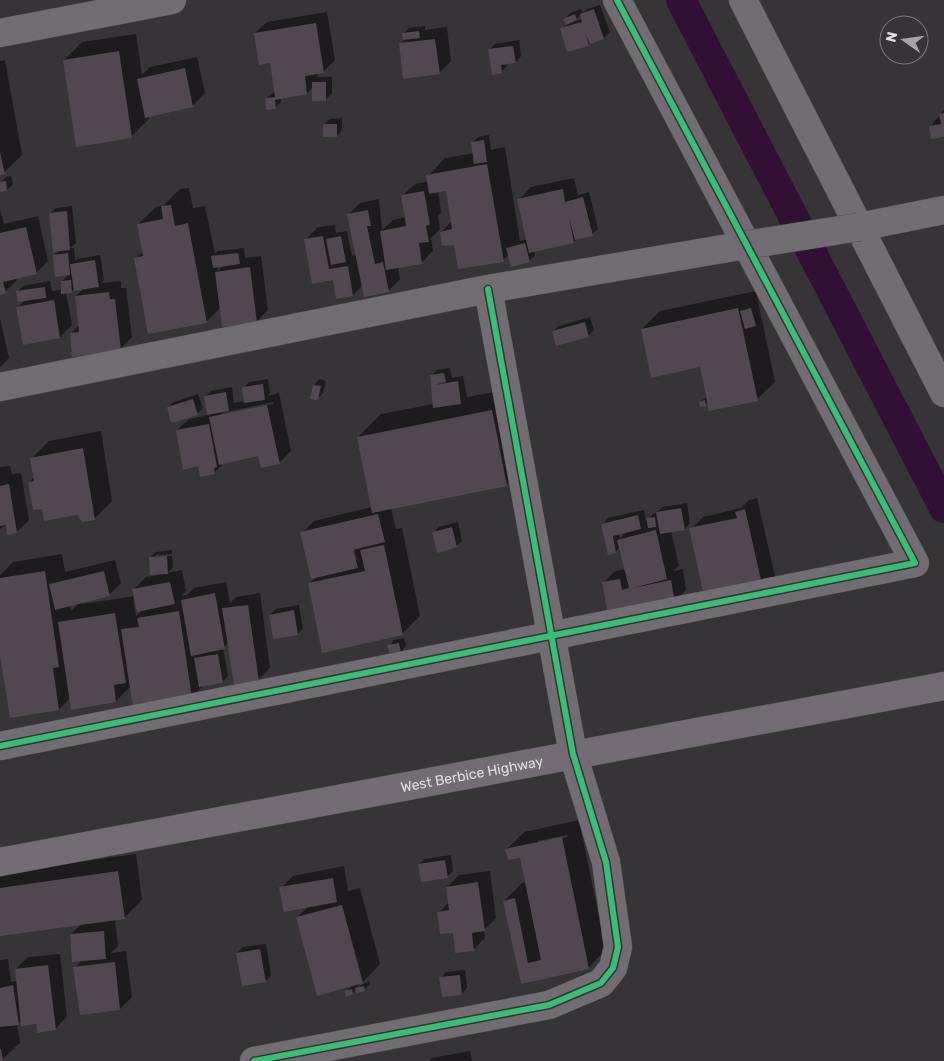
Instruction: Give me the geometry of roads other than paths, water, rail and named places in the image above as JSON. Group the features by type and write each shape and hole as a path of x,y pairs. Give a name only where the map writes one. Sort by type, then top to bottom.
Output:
{"main road":[{"name":"West Berbice Highway","path":"0,862 944,686"}],"street":[{"path":"0,33 172,0"},
{"path":"0,746 915,563 617,0"},
{"path":"743,0 944,394"},
{"path":"0,387 488,290 859,227 944,210"},
{"path":"254,1061 549,1005 601,983 613,968 618,947 606,862 573,754 488,290"}],"waterway":[{"path":"681,0 944,508"}]}
